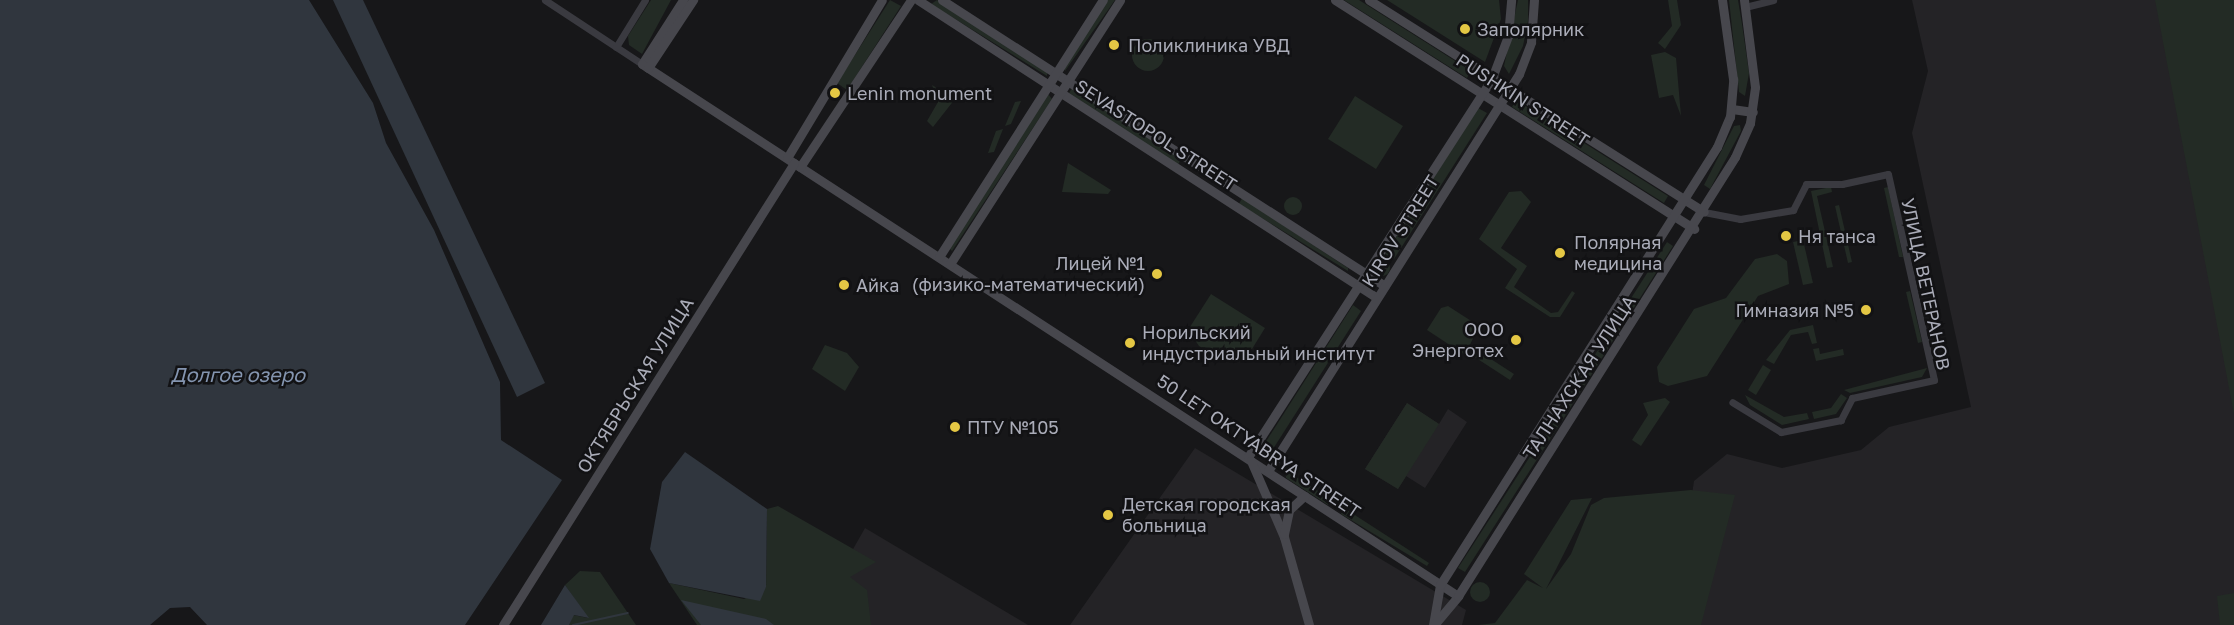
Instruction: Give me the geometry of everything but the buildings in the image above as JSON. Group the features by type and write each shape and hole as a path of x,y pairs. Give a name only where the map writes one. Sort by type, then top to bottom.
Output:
{"street":[{"path":"545,0 645,66 672,25 693,0"},
{"path":"616,47 645,0"},
{"path":"672,25 683,0"},
{"path":"794,162 882,0"},
{"path":"794,162 911,0"},
{"name":"SEVASTOPOL STREET","path":"918,0 1377,298"},
{"name":"SEVASTOPOL STREET","path":"942,0 1385,286"},
{"path":"939,256 1103,0"},
{"path":"950,264 1120,0"},
{"name":"PUSHKIN STREET","path":"1335,0 1694,229"},
{"name":"PUSHKIN STREET","path":"1369,0 1704,212"},
{"name":"KIROV STREET","path":"1248,457 1492,78 1508,36 1511,0"},
{"name":"KIROV STREET","path":"1268,471 1510,89 1531,42 1534,0"},
{"name":"ТАЛНАХСКАЯ УЛИЦА","path":"1433,625 1440,585 1675,217 1717,147 1732,109 1733,52 1722,0"},
{"path":"1745,3 1773,0"},
{"name":"ТАЛНАХСКАЯ УЛИЦА","path":"1433,625 1458,596 1704,212 1753,112 1755,68 1745,3"},
{"name":"50 LET OKTYABRYA STREET","path":"645,66 1458,596"},
{"path":"1732,109 1753,112"},
{"path":"1180,171 1188,159"},
{"name":"ОКТЯБРЬСКАЯ УЛИЦА","path":"502,625 794,162"},
{"name":"УЛИЦА ВЕТЕРАНОВ","path":"1704,212 1740,219 1793,210 1806,184 1842,184 1888,174 1934,380 1852,398 1841,420 1781,432 1732,402"},
{"path":"1233,205 1241,193"},
{"path":"1248,457 1284,537 1309,625"},
{"path":"1284,537 1289,510 1304,496"}],"shaded area":[{"path":"651,0 671,0 642,54 629,45 628,36"},
{"path":"890,0 901,6 847,90 837,83"},
{"path":"937,0 1047,72 1047,76 931,4"},
{"path":"1107,0 1115,0 1065,71 1064,67"},
{"path":"1344,0 1359,0 1471,71 1467,78"},
{"name":"Заполярник","path":"1387,0 1499,0 1501,19 1485,62"},
{"path":"1518,0 1528,0 1528,21 1523,46 1509,74 1504,66"},
{"path":"1668,0 1677,0 1681,25 1665,49 1658,43 1672,26"},
{"path":"1729,0 1738,0 1749,73 1745,96 1739,92"},
{"path":"1912,0 2169,0 2234,302 2234,625 1673,625 1694,481 1727,454 1782,468 1861,450 1889,427 1971,407 1912,133 1928,71"},
{"path":"2155,0 2234,0 2234,414"},
{"path":"1148,39 1159,44 1164,55 1159,66 1148,71 1137,66 1132,55 1137,44"},
{"path":"1665,52 1676,58 1681,116 1673,95 1659,98 1651,55"},
{"path":"932,85 955,99 933,127 927,121 938,102"},
{"path":"1072,88 1181,159 1178,165 1069,93"},
{"path":"1048,94 1052,99 952,251 949,248"},
{"path":"1355,96 1403,126 1376,169 1328,139"},
{"path":"1516,100 1668,196 1664,203 1512,107"},
{"path":"1021,101 1011,124 1005,126 1015,102"},
{"path":"1478,108 1487,113 1394,259 1385,254"},
{"path":"1740,125 1741,131 1710,189 1704,185 1734,126"},
{"path":"1003,129 994,152 988,153 996,131"},
{"path":"1068,163 1111,190 1108,194 1062,192"},
{"path":"1831,187 1832,192 1817,196 1833,267 1827,268 1811,191"},
{"path":"1888,187 1903,257 1899,257 1884,188"},
{"path":"1521,191 1531,202 1501,248 1527,266 1514,287 1551,313 1558,312 1572,291 1575,293 1560,317 1550,317 1505,288 1517,269 1479,239 1509,192"},
{"path":"1293,197 1299,200 1302,206 1299,212 1293,215 1287,212 1284,206 1287,200"},
{"path":"1242,198 1348,268 1348,271 1239,204"},
{"path":"1839,205 1852,262 1848,263 1835,206"},
{"path":"1803,240 1813,283 1803,285 1793,242"},
{"path":"1667,242 1673,246 1562,421 1555,417"},
{"path":"1777,254 1787,261 1789,284 1758,296 1707,376 1668,386 1659,382 1657,367 1694,309 1726,298 1755,259"},
{"path":"1382,260 1390,268 1382,276 1374,268"},
{"path":"1910,291 1922,342 1918,343 1906,292"},
{"path":"1211,294 1265,328 1252,349 1212,354 1199,346 1188,330"},
{"path":"1353,305 1361,311 1273,449 1265,443"},
{"path":"1448,306 1479,326 1465,355 1427,330 1441,308"},
{"path":"1813,325 1817,343 1812,344 1808,332 1791,335 1774,364 1766,360 1790,330"},
{"path":"825,345 847,353 859,367 845,391 812,369"},
{"path":"1819,348 1820,354 1843,349 1844,355 1816,361 1813,349"},
{"path":"1477,350 1514,374 1510,380 1473,356"},
{"path":"1763,365 1771,370 1756,395 1748,390"},
{"path":"1927,368 1922,377 1850,393 1844,390"},
{"path":"1841,394 1847,398 1836,414 1814,419 1812,412 1831,408"},
{"path":"1745,395 1784,417 1807,413 1809,419 1782,425 1750,405"},
{"path":"1665,398 1670,402 1641,446 1632,440 1648,415 1643,403"},
{"path":"1407,403 1439,424 1448,409 1467,422 1425,488 1406,476 1398,489 1365,469"},
{"path":"1407,403 1439,424 1398,489 1365,469"},
{"path":"1553,421 1559,425 1465,572 1458,568"},
{"path":"1195,448 1466,610 1462,625 1070,625"},
{"path":"1285,470 1331,499 1328,505 1286,478"},
{"path":"1691,490 1735,495 1701,625 1478,625 1495,623 1527,580 1543,588 1524,574 1571,500 1592,498 1546,589 1571,554 1591,505 1604,498"},
{"path":"778,506 876,562 850,577 867,590 871,625 697,625 669,583 744,599 766,587 767,509"},
{"path":"1344,508 1429,563 1427,566 1341,514"},
{"path":"865,528 1028,625 842,625 835,581"},
{"path":"580,571 600,572 636,625 569,625 573,615 588,618 565,585"},
{"path":"1480,582 1487,585 1490,592 1487,599 1480,602 1473,599 1470,592 1473,585"},
{"path":"2234,593 2234,625 2220,625 2217,596"}],"water":[{"name":"Долгое озеро","path":"0,0 309,0 373,103 386,143 434,230 500,382 501,440 562,480 465,625 207,625 190,607 170,608 150,625 0,625"},
{"path":"333,0 363,0 545,383 517,397"},
{"path":"685,452 767,509 766,587 760,601 669,583 650,549 662,482"},
{"path":"565,585 589,618 574,615 569,625 541,625"},
{"path":"681,600 766,619 774,625 701,625"}],"waterway":[{"path":"573,625 628,613"}],"place":[{"name":"Заполярник","path":"1465,29"},
{"name":"Поликлиника УВД","path":"1114,45"},
{"name":"Lenin monument","path":"835,93"},
{"name":"Ня танса","path":"1786,236"},
{"name":"Полярная медицина","path":"1560,253"},
{"name":"Лицей №1 (физико-математический)","path":"1157,274"},
{"name":"Айка","path":"844,285"},
{"name":"Гимназия №5","path":"1866,310"},
{"name":"ООО Энерготех","path":"1516,340"},
{"name":"Норильский индустриальный институт","path":"1130,343"},
{"name":"ПТУ №105","path":"955,427"},
{"name":"Детская городская больница","path":"1108,515"}]}
